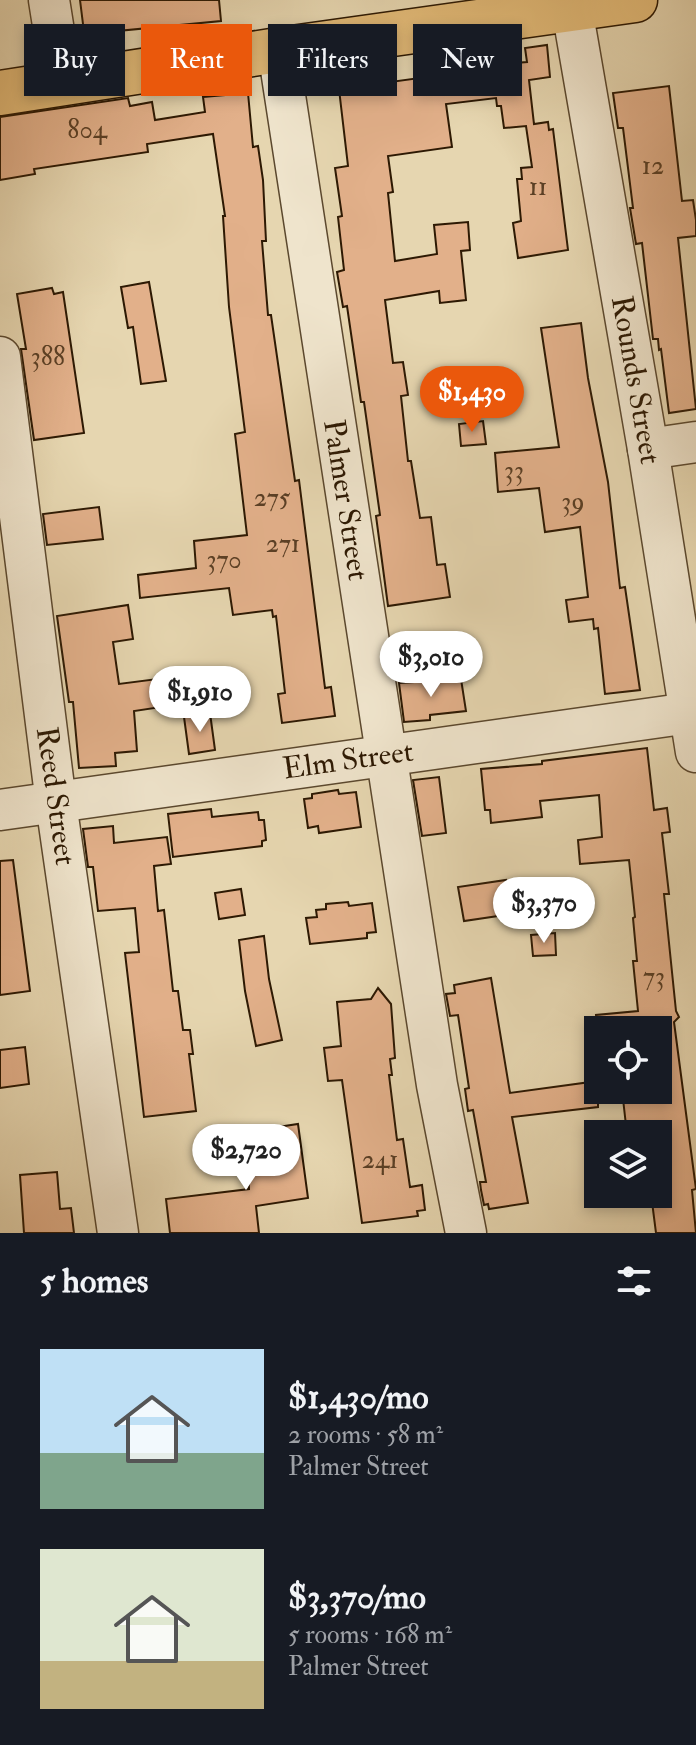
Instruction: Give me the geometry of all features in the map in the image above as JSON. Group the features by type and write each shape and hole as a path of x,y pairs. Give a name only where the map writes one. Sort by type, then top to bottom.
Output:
{"main road":[{"path":"397,27 480,11 572,9 635,0"},
{"path":"125,73 268,51"},
{"path":"0,93 24,89"}],"street":[{"path":"49,0 53,24"},
{"name":"Rounds Street","path":"572,9 693,712 696,752"},
{"name":"Palmer Street","path":"285,96 437,1085 466,1233"},
{"name":"Reed Street","path":"0,357 56,803 118,1233"},
{"path":"648,449 696,442"},
{"name":"Elm Street","path":"0,810 693,712"}],"building":[{"path":"80,0 219,0 221,21 141,24 141,29 125,30 125,24 83,24"},
{"path":"547,45 550,77 529,80 534,124 548,122 549,130 553,129 568,250 518,258 513,223 521,221 517,179 522,179 521,168 532,167 526,126 504,128 501,106 497,106 496,98 446,104 452,147 388,156 393,192 388,193 395,261 437,254 434,225 468,222 470,250 461,251 466,300 440,303 439,291 385,300 393,363 403,362 408,395 401,396 408,461 411,461 420,518 431,517 437,565 445,564 450,597 388,606 376,516 380,515 364,402 361,402 347,306 343,307 337,272 344,270 338,217 342,216 335,168 348,166 340,96 397,96 397,81 413,79 413,96 522,96 522,62 527,62 525,48"},
{"path":"669,86 682,201 693,200 696,220 696,236 678,238 696,409 669,413 661,349 658,339 653,339 642,243 636,244 630,208 633,208 623,128 618,128 613,93"},
{"path":"248,96 253,147 258,146 263,180 266,241 262,241 268,315 271,315 295,481 299,480 325,688 331,687 335,716 282,723 278,694 285,693 276,616 273,617 272,610 233,615 229,588 140,598 138,575 196,568 194,541 247,535 235,434 245,432 229,307 225,216 213,134 147,144 148,152 34,169 35,174 0,180 0,117 128,98 130,106 152,102 155,120 205,112 203,97"},
{"path":"149,282 166,381 141,384 133,327 128,328 121,287"},
{"path":"52,288 54,294 63,292 84,433 34,440 21,349 26,349 17,294"},
{"path":"581,323 608,482 620,588 625,587 640,690 605,694 598,628 594,629 593,619 569,622 566,600 588,597 580,527 545,532 539,488 498,492 495,453 559,447 541,328"},
{"path":"483,421 486,444 461,446 459,424"},
{"path":"99,507 103,539 47,545 43,514"},
{"path":"128,605 133,639 113,642 119,684 165,678 168,706 134,711 137,751 115,753 116,766 79,768 73,702 69,702 57,616"},
{"path":"461,679 466,711 430,715 430,720 404,722 399,683"},
{"path":"210,713 215,750 189,754 184,717"},
{"path":"647,748 654,810 667,808 670,832 662,833 669,894 664,894 679,1017 674,1022 696,1189 692,1190 696,1233 656,1233 653,1208 672,1208 672,1120 625,1120 624,1104 672,1104 672,1016 596,1016 638,1011 633,961 637,961 635,917 629,860 580,864 578,840 602,837 599,795 540,801 542,817 491,823 490,810 485,810 481,769 542,764 542,761"},
{"path":"439,777 446,833 422,836 413,780"},
{"path":"338,790 339,794 356,792 361,827 319,833 318,826 308,828 304,799 312,798 312,794"},
{"path":"211,809 212,817 258,812 259,820 264,820 266,840 262,841 262,846 173,857 168,814"},
{"path":"113,826 114,843 167,837 171,864 154,866 158,911 164,910 173,991 178,991 183,1030 190,1030 193,1054 189,1054 196,1111 144,1117 125,953 139,952 135,908 98,911 93,867 88,867 83,829"},
{"path":"13,860 30,991 0,995 0,861"},
{"path":"506,880 511,914 464,921 458,887"},
{"path":"241,889 245,915 219,919 215,893"},
{"path":"348,902 349,906 372,903 376,932 367,933 367,938 310,944 306,918 317,917 316,910 326,909 326,904"},
{"path":"555,933 556,955 533,956 531,935"},
{"path":"264,936 269,979 282,1040 256,1046 239,940"},
{"path":"491,978 510,1093 584,1083 584,1104 598,1104 598,1107 512,1117 528,1203 489,1209 488,1204 484,1205 480,1182 486,1182 473,1110 468,1111 465,1089 469,1088 458,1015 450,1016 446,994 455,993 454,985"},
{"path":"378,988 391,1004 395,1058 390,1059 392,1075 389,1075 397,1140 403,1139 410,1187 422,1185 425,1210 417,1211 418,1216 362,1223 342,1080 328,1081 324,1048 341,1046 337,1002 371,999"},
{"path":"25,1047 29,1084 0,1088 0,1050"},
{"path":"298,1124 308,1198 256,1206 259,1233 170,1233 166,1199 249,1189 247,1156 275,1154 271,1128"},
{"path":"57,1172 60,1209 71,1208 74,1233 24,1233 20,1175"}]}
